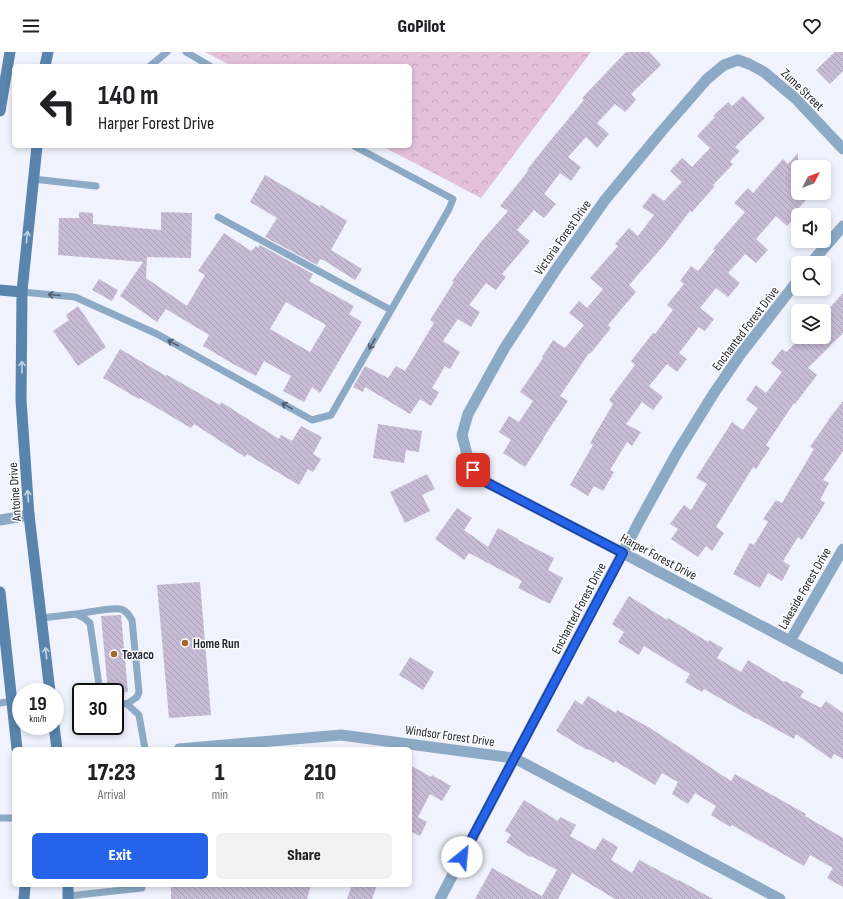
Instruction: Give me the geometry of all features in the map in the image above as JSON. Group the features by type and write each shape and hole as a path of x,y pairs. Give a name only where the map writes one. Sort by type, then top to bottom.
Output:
{"main road":[{"path":"0,111 10,52"},
{"path":"45,64 48,52"},
{"name":"Antoine Drive","path":"37,148 22,292 21,400 29,515 49,683"},
{"path":"0,290 22,292"},
{"path":"0,592 3,648 12,701"},
{"path":"16,735 17,747"},
{"path":"55,735 57,747"},
{"path":"24,899 25,887"}],"street":[{"name":"Zume Street","path":"738,60 764,72 796,99 843,149"},
{"name":"Victoria Forest Drive","path":"468,462 462,435 468,414 504,349 557,268 605,200 707,79 724,66 738,60"},
{"path":"817,256 843,226"},
{"name":"Enchanted Forest Drive","path":"440,899 641,518 678,451 714,393 740,355 791,289"},
{"name":"Harper Forest Drive","path":"468,462 478,478 843,669"},
{"path":"0,520 29,515"},
{"name":"Lakeside Forest Drive","path":"790,641 843,549"},
{"name":"Windsor Forest Drive","path":"202,747 341,735 514,758 780,899"}],"lane":[{"path":"152,64 167,52"},
{"path":"186,52 207,64"},
{"path":"22,292 75,297 157,334 312,420 331,415 449,209 453,199 358,148"},
{"path":"33,179 96,186"},
{"path":"218,217 391,310"},
{"path":"41,618 113,609 125,611 132,620 139,692 137,697 127,704"},
{"path":"76,614 90,623 99,683"},
{"path":"0,703 12,701"},
{"path":"124,704 134,709 139,715 145,747"},
{"path":"0,818 12,818"},
{"path":"68,893 142,887"}],"green space":[{"path":"205,52 591,52 481,198 386,148 412,148 412,64 228,64"}],"building":[{"path":"626,52 649,52 661,65 631,94 636,100 625,112 615,104 597,123 609,134 597,148 586,137 568,157 581,167 571,181 560,173 544,194 556,204 544,218 534,210 517,230 530,241 502,274 506,277 496,290 486,283 469,305 480,312 471,327 458,319 443,341 460,352 450,369 445,366 432,388 439,392 431,406 420,399 410,414 365,387 363,392 353,387 365,366 388,378 396,366 405,371 434,323 430,320 454,282 452,281 481,242 508,211 500,206 584,100 582,98"},
{"path":"835,52 843,52 843,71 830,84 816,70"},
{"path":"743,96 765,118 735,147 740,151 730,161 733,164 713,185 715,186 692,212 690,211 664,245 629,285 636,292 608,325 611,328 590,354 589,353 560,396 568,401 525,467 503,453 511,440 499,432 509,416 519,422 533,401 520,392 543,358 542,357 553,340 565,348 584,325 569,313 579,301 587,308 603,289 590,278 618,246 615,244 629,228 638,236 654,215 642,207 653,193 664,201 682,182 670,171 682,158 692,167 710,148 697,136 715,117 713,116 728,102 732,106"},
{"path":"798,153 798,160 792,160"},
{"path":"783,159 788,164 791,161 791,200 806,200 799,208 791,208 791,221 787,226 776,216 756,239 768,250 756,263 745,254 728,273 740,283 728,297 716,288 700,308 714,319 705,331 699,327 679,353 687,359 677,372 667,364 649,386 663,397 653,410 642,402 626,424 641,432 632,446 627,442 610,470 614,472 603,491 594,486 588,496 570,485 593,445 590,443 613,404 609,400 635,365 631,361 653,333 655,334 673,310 667,305 684,284 680,281 691,266 698,271 715,250 713,249 745,212 734,203 748,188 753,193"},
{"path":"265,175 320,207 321,205 347,221 331,250 362,269 355,280 325,261 320,259 317,265 265,237 277,218 250,202"},
{"path":"79,212 93,213 93,224 161,230 161,212 192,213 191,258 147,257 146,278 187,306 205,275 198,271 224,233 251,251 256,246 258,248 260,245 313,274 309,281 354,306 349,314 362,322 320,393 312,387 304,402 283,391 291,376 264,361 256,376 203,346 209,335 166,309 157,322 120,296 143,262 58,255 59,218 79,218","holes":["286,302 326,325 310,352 270,329"]},
{"path":"99,279 118,290 112,301 92,290"},
{"path":"843,293 843,333 808,368 817,375 795,404 794,403 766,445 770,448 756,469 753,467 716,527 724,533 712,551 706,546 698,557 671,539 678,529 670,524 684,505 691,510 707,484 696,478 732,422 743,430 758,408 746,400 756,385 766,393 782,372 771,363 782,349 786,352 795,344 831,344 831,306"},
{"path":"78,306 106,347 78,366 53,331 69,320 66,315"},
{"path":"120,349 220,405 221,402 279,439 281,435 292,441 301,426 322,437 313,454 321,459 313,472 308,469 299,485 247,454 245,457 194,424 191,428 103,378"},
{"path":"843,401 843,451 823,480 829,483 820,500 825,503 802,540 798,537 783,561 790,566 782,581 768,573 760,588 733,574 750,543 754,545 768,522 763,519 776,500 782,503 814,449 810,447"},
{"path":"378,424 422,431 419,452 406,450 404,463 373,458"},
{"path":"427,474 435,489 422,495 430,511 405,523 390,492"},
{"path":"457,508 472,518 464,530 488,547 498,528 554,558 548,570 563,578 550,604 518,588 522,581 469,553 464,560 435,539"},
{"path":"200,582 211,715 169,718 157,585"},
{"path":"629,596 667,620 668,618 708,642 709,640 723,648 717,658 741,672 748,660 784,682 785,681 804,691 800,697 821,708 826,701 843,713 843,759 834,754 831,759 796,734 794,739 704,689 702,692 685,682 690,674 644,646 639,655 618,642 624,632 612,624"},
{"name":"Texaco","path":"121,615 128,692 124,692 124,683 107,683 101,616"},
{"path":"410,657 434,672 423,690 399,675"},
{"path":"588,696 616,713 617,710 650,728 731,781 735,774 806,814 805,816 843,838 843,887 827,878 833,868 810,855 804,866 732,825 730,827 711,815 716,806 695,793 688,804 672,794 678,782 662,773 655,785 615,761 614,763 588,749 587,750 556,731 575,700 582,705"},
{"path":"412,766 451,786 442,801 430,794 418,817 427,822 420,836 412,832"},
{"path":"524,800 558,821 560,817 576,825 570,836 595,850 603,838 618,847 611,860 632,873 639,860 713,899 615,899 572,873 558,899 475,899 492,868 542,896 557,870 531,856 530,857 506,842 511,835 505,831"},
{"path":"171,887 310,887 307,899 171,899"},
{"path":"351,887 376,887 372,899 347,899"}],"place":[{"name":"Home Run","path":"185,643"},
{"name":"Texaco","path":"114,654"}],"route":[{"path":"462,857 623,553 478,478 473,470"}]}
